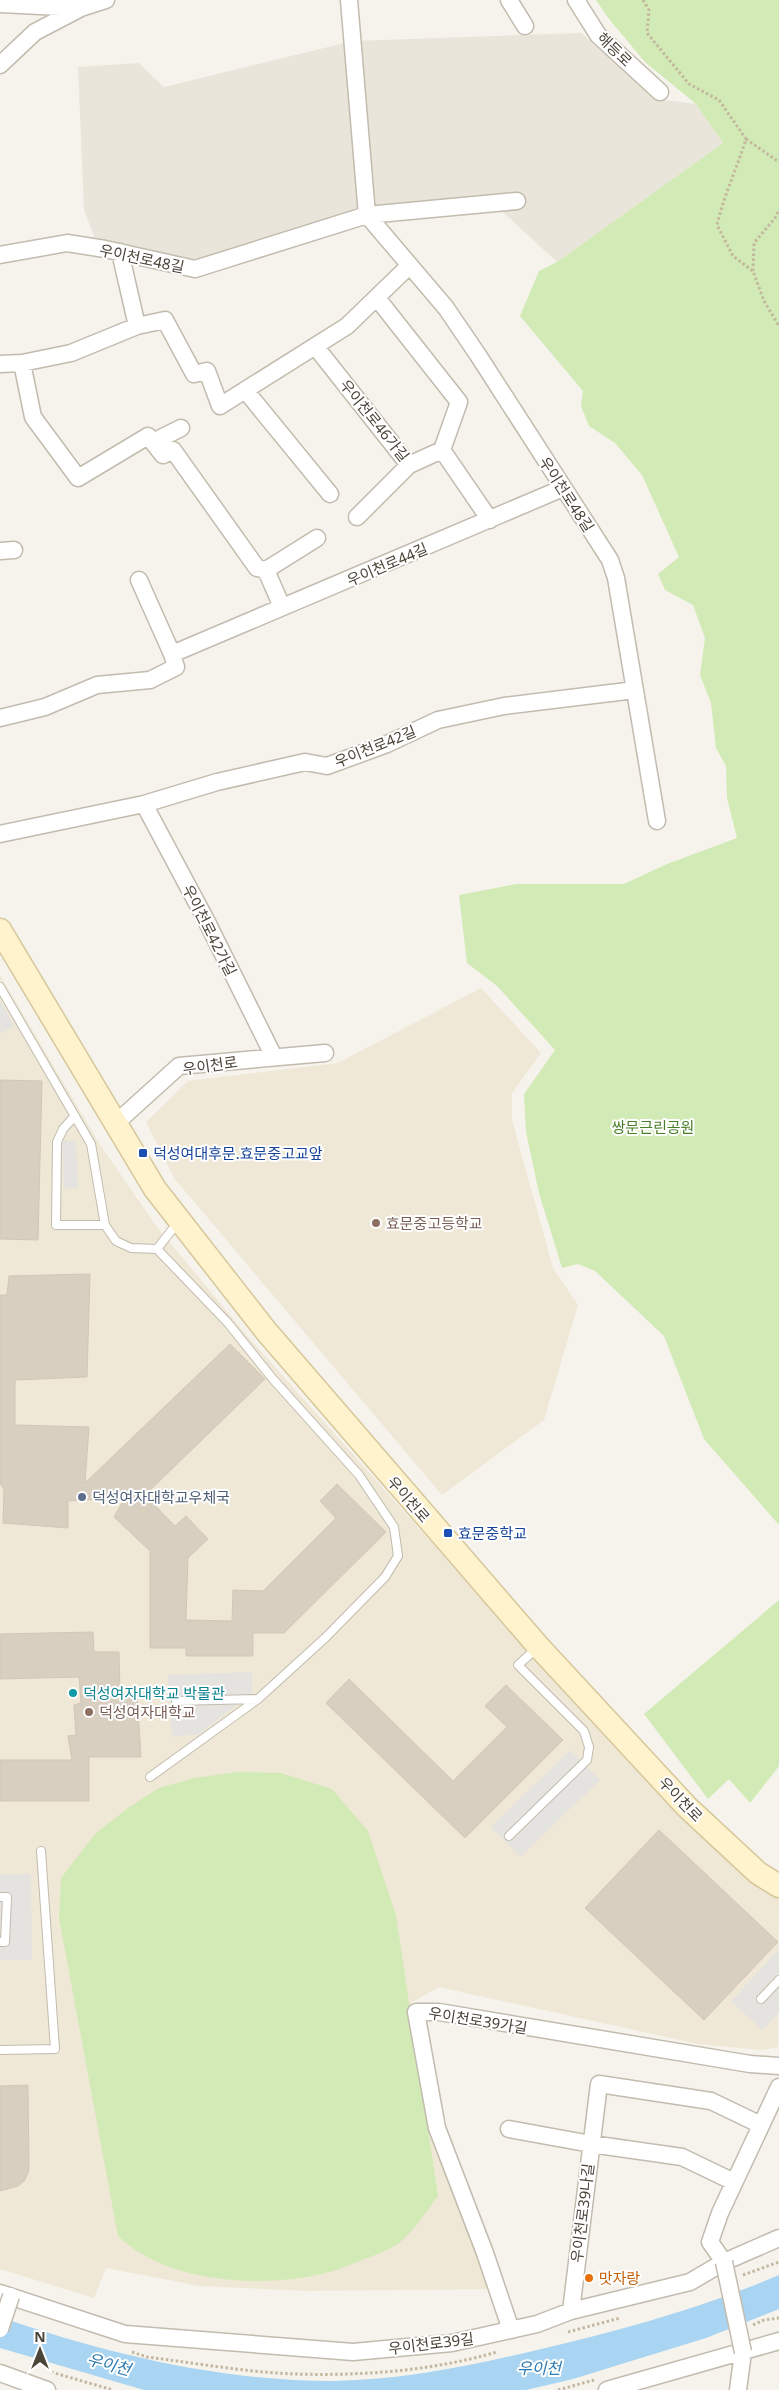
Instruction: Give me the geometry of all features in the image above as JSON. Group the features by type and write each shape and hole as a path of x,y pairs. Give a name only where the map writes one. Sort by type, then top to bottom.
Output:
{"street":[{"path":"0,4 80,4 106,0"},
{"path":"349,0 366,215"},
{"path":"510,0 526,26"},
{"name":"해등로","path":"576,0 598,35 660,92"},
{"path":"0,65 35,32 80,4"},
{"name":"우이천로48길","path":"0,255 67,243 120,252 194,269 366,215 517,201"},
{"name":"우이천로48길","path":"366,215 446,308 610,560 616,578 657,821"},
{"path":"120,252 137,326"},
{"path":"0,364 22,363 71,353 137,326 165,320 194,374 207,371 220,406 347,326 409,266"},
{"path":"377,298 459,402 442,450 490,520"},
{"name":"우이천로46가길","path":"315,346 409,465 442,450"},
{"path":"22,363 34,417 78,478 148,436 162,455 173,450 257,568 266,570 317,538"},
{"path":"245,390 330,494"},
{"path":"153,442 180,428"},
{"path":"357,517 409,465"},
{"name":"우이천로44길","path":"172,654 563,488"},
{"path":"266,570 282,607"},
{"path":"0,718 45,706 97,685 150,680 176,667 139,580"},
{"name":"우이천로42길","path":"0,834 144,804 217,782 305,762 327,766 387,744 438,720 504,706 635,690"},
{"name":"우이천로42가길","path":"144,804 207,922 274,1057"},
{"name":"우이천로","path":"0,930 155,1189 266,1331 538,1646 687,1807 758,1873 779,1886"},
{"name":"우이천로","path":"116,1123 179,1066 324,1053"},
{"name":"우이천로39가길","path":"510,2330 485,2253 437,2128 416,2012 439,2012 750,2064 779,2066"},
{"path":"591,2144 600,2084 711,2101 761,2125"},
{"path":"735,2389 742,2352 724,2262 710,2242 720,2213 779,2087"},
{"name":"우이천로39나길","path":"509,2129 591,2144 682,2157 734,2182"},
{"name":"우이천로39나길","path":"570,2311 591,2144"},
{"name":"우이천로39길","path":"6,2294 126,2334 353,2352 452,2343 537,2324 570,2311 690,2282 724,2262 779,2238"},
{"path":"0,2329 6,2294"},
{"path":"607,2390 779,2341"},
{"path":"0,2373 47,2390"}],"lane":[{"path":"0,987 91,1144 105,1225 116,1240 131,1248 157,1249 228,1323 272,1378 359,1475 394,1527 398,1556 384,1577 324,1638 258,1699 150,1776"},
{"path":"75,1116 63,1129 57,1142 56,1225 105,1225"},
{"path":"157,1249 179,1220"},
{"path":"509,1836 587,1760 589,1748 584,1731 518,1665 538,1646"},
{"path":"176,1701 258,1699"},
{"path":"0,2050 55,2049 41,1850"},
{"path":"0,1897 7,1897 6,1942 0,1942"},
{"path":"762,1999 779,1980"}],"path":[{"path":"643,0 649,10 647,32 689,84 720,100 746,139 779,162"},
{"path":"746,139 734,178 725,194 717,225 733,256 753,271"},
{"path":"779,210 775,218 754,243 753,271 764,301 779,326"},
{"path":"46,2370 113,2390"}],"shaded area":[{"path":"581,33 658,99 696,104 723,143 557,262 493,203 367,215 195,269 99,248 84,210 78,67 139,63 164,87 353,41"},
{"name":"덕성여자대학교","path":"0,975 99,1143 157,1227 249,1338 575,1703 668,1800 779,1895 778,2047 761,2050 698,2044 439,1987 411,2003 433,2126 491,2289 308,2291 200,2286 106,2268 94,2298 0,2269"},
{"name":"효문중고등학교","path":"481,988 541,1053 512,1093 512,1120 553,1268 578,1305 544,1420 442,1495 174,1178 146,1122 188,1081 338,1063"},
{"path":"0,1000 14,1026 0,1034"},
{"path":"62,1141 76,1141 78,1188 64,1189"},
{"path":"252,1672 252,1693 199,1734 172,1737 168,1675"},
{"path":"570,1750 600,1780 520,1857 491,1827"},
{"path":"0,1874 31,1874 32,1960 0,1960"},
{"path":"779,1949 779,2012 762,2030 731,2001"}],"green space":[{"name":"쌍문근린공원","path":"596,0 779,0 779,1525 704,1439 664,1336 595,1271 578,1264 562,1268 539,1193 526,1132 524,1094 555,1050 497,986 467,963 459,895 516,884 624,884 667,864 737,838 727,798 726,766 716,748 711,703 700,675 705,638 693,605 665,590 658,574 679,557 642,475 615,443 589,426 581,406 583,391 520,316 539,271 557,262 723,143 696,104 645,62 609,19"},
{"path":"779,1600 779,1766 750,1803 729,1779 708,1799 644,1714"},
{"path":"238,1772 281,1773 332,1789 368,1831 396,1915 438,2196 410,2233 389,2249 329,2272 273,2281 244,2281 188,2273 162,2264 138,2252 118,2236 59,1918 61,1878 95,1834 128,1808 159,1788 194,1778"}],"water":[{"name":"우이천","path":"779,2275 779,2309 706,2338 573,2379 526,2390 144,2390 0,2348 0,2317 81,2343 123,2354 206,2371 291,2380 334,2381 385,2378 462,2367 599,2335 660,2318 720,2298"}],"building":[{"path":"0,1080 42,1081 38,1240 0,1239"},
{"path":"90,1274 87,1377 15,1380 15,1425 89,1427 85,1483 230,1344 265,1379 145,1495 175,1526 186,1516 208,1539 188,1558 186,1620 232,1621 233,1590 263,1591 336,1518 320,1501 337,1484 386,1532 284,1633 253,1633 253,1656 186,1656 186,1648 150,1648 150,1551 114,1517 125,1498 68,1501 68,1528 3,1523 4,1489 0,1484 0,1295 7,1295 9,1276"},
{"path":"93,1632 94,1652 119,1652 120,1694 137,1693 141,1757 89,1757 89,1801 0,1801 0,1760 72,1760 68,1736 76,1735 74,1705 81,1703 79,1677 0,1679 0,1634"},
{"path":"349,1679 453,1781 507,1727 485,1706 506,1685 563,1740 465,1838 326,1703"},
{"path":"659,1830 778,1942 704,2020 585,1908"},
{"path":"28,2085 29,2170 25,2180 18,2186 0,2191 0,2086"}],"place":[{"name":"덕성여대후문.효문중고교앞","path":"143,1153"},
{"name":"효문중고등학교","path":"376,1223"},
{"name":"덕성여자대학교우체국","path":"82,1497"},
{"name":"효문중학교","path":"448,1533"},
{"name":"덕성여자대학교 박물관","path":"73,1693"},
{"name":"덕성여자대학교","path":"89,1712"},
{"name":"맛자랑","path":"589,2278"}]}
